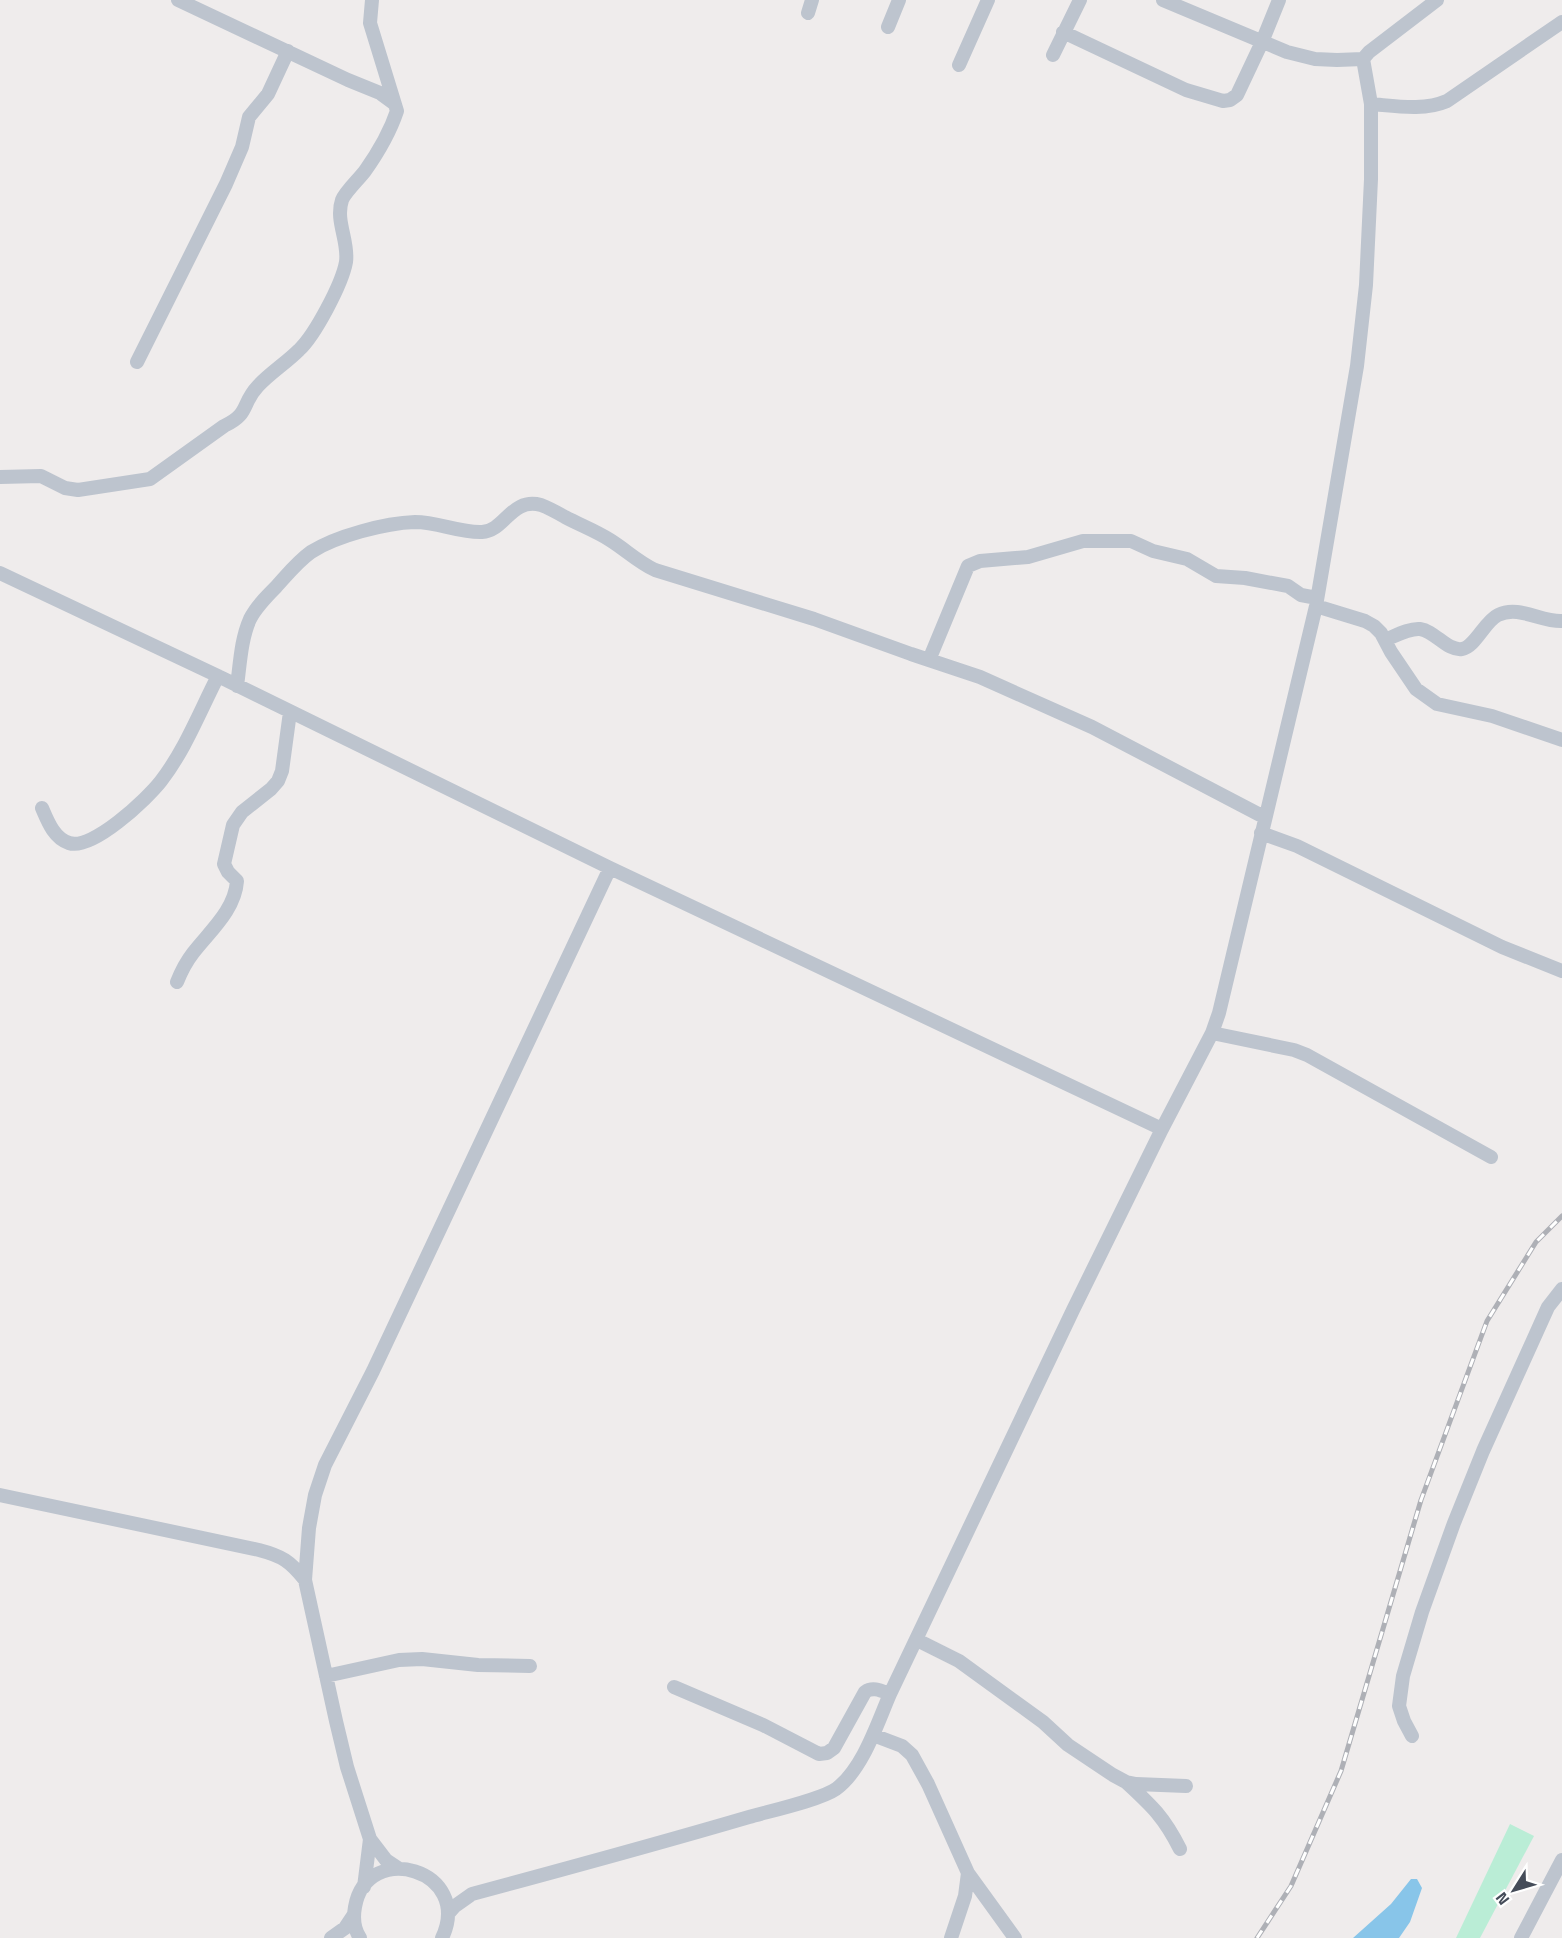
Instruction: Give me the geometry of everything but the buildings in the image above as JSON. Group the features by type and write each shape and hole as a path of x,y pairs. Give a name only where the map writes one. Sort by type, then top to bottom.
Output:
{"street":[{"path":"178,0 380,93 395,104"},
{"path":"0,477 41,476 65,488 78,490 150,479 224,426 237,420 250,395 301,349 318,325 342,278 346,260 340,222 343,196 367,168 393,123 397,111 370,22 372,0"},
{"path":"888,27 899,0"},
{"path":"959,65 988,0"},
{"path":"1053,55 1080,0"},
{"path":"1164,0 1189,5 1287,52 1315,59 1337,60 1363,59 1433,1"},
{"path":"1063,32 1186,90 1222,101 1230,100 1237,95 1279,0"},
{"path":"1371,104 1420,107 1439,105 1562,22"},
{"path":"137,362 226,184 242,147 249,117 268,94 288,51"},
{"path":"448,1914 472,1894 811,1799 835,1790 851,1774 873,1735 890,1694 1073,1310 1212,1033 1219,1013 1316,602 1357,366 1366,285 1371,179 1371,104 1363,59"},
{"path":"237,686 250,619 259,605 299,562 312,552 364,531 389,525 416,522 486,532 519,507 530,503 543,506 608,539 637,561 655,570 980,676 1092,727 1264,817"},
{"path":"929,660 968,566 980,561 1028,557 1083,541 1131,541 1153,551 1187,559 1216,576 1245,578 1288,586 1316,602 1365,621 1374,626 1385,640 1416,689 1437,704 1492,716 1562,740"},
{"path":"0,573 218,676 609,868 1162,1129"},
{"path":"1385,640 1420,629 1430,632 1455,648 1462,649 1468,646 1490,620 1506,612 1562,621"},
{"path":"42,808 49,825 59,838 71,844 83,843 123,819 161,781 177,757 218,676"},
{"path":"177,982 186,963 231,903 237,881 228,872 225,864 233,825 242,812 272,789 278,781 282,771 290,712"},
{"path":"1261,833 1297,846 1502,947 1562,971"},
{"path":"398,1868 386,1860 370,1839 347,1767 326,1676 305,1580 309,1528 315,1495 325,1465 373,1371 609,868"},
{"path":"1212,1033 1294,1050 1307,1055 1491,1156"},
{"path":"1412,1736 1399,1706 1403,1676 1422,1612 1483,1451 1548,1307 1562,1288"},
{"path":"0,1495 278,1555 292,1564 305,1580"},
{"path":"916,1640 959,1660 1043,1722 1085,1758 1126,1782 1168,1825 1180,1849"},
{"path":"326,1676 399,1660 422,1659 478,1665 530,1666"},
{"path":"674,1687 763,1725 819,1754 827,1753 834,1748 865,1692 870,1688 890,1694"},
{"path":"873,1735 902,1746 912,1755 928,1784 968,1873 1015,1938"},
{"path":"1126,1782 1186,1786"},
{"path":"364,1888 370,1839"},
{"path":"1521,1938 1562,1860"},
{"path":"331,1938 345,1928 353,1916 356,1901 364,1888 379,1874 398,1868 413,1870 427,1876 448,1891 472,1894"},
{"path":"951,1938 965,1896 968,1873"},
{"path":"438,1885 445,1899 448,1914 442,1938"},
{"path":"353,1916 360,1938"}],"green space":[{"path":"1510,1824 1534,1836 1480,1938 1456,1938"}],"water":[{"path":"1411,1879 1417,1879 1422,1888 1410,1922 1399,1938 1353,1938 1391,1904"}],"railway":[{"path":"1257,1938 1291,1886 1341,1771 1421,1500 1487,1321 1536,1242 1562,1216"}]}
